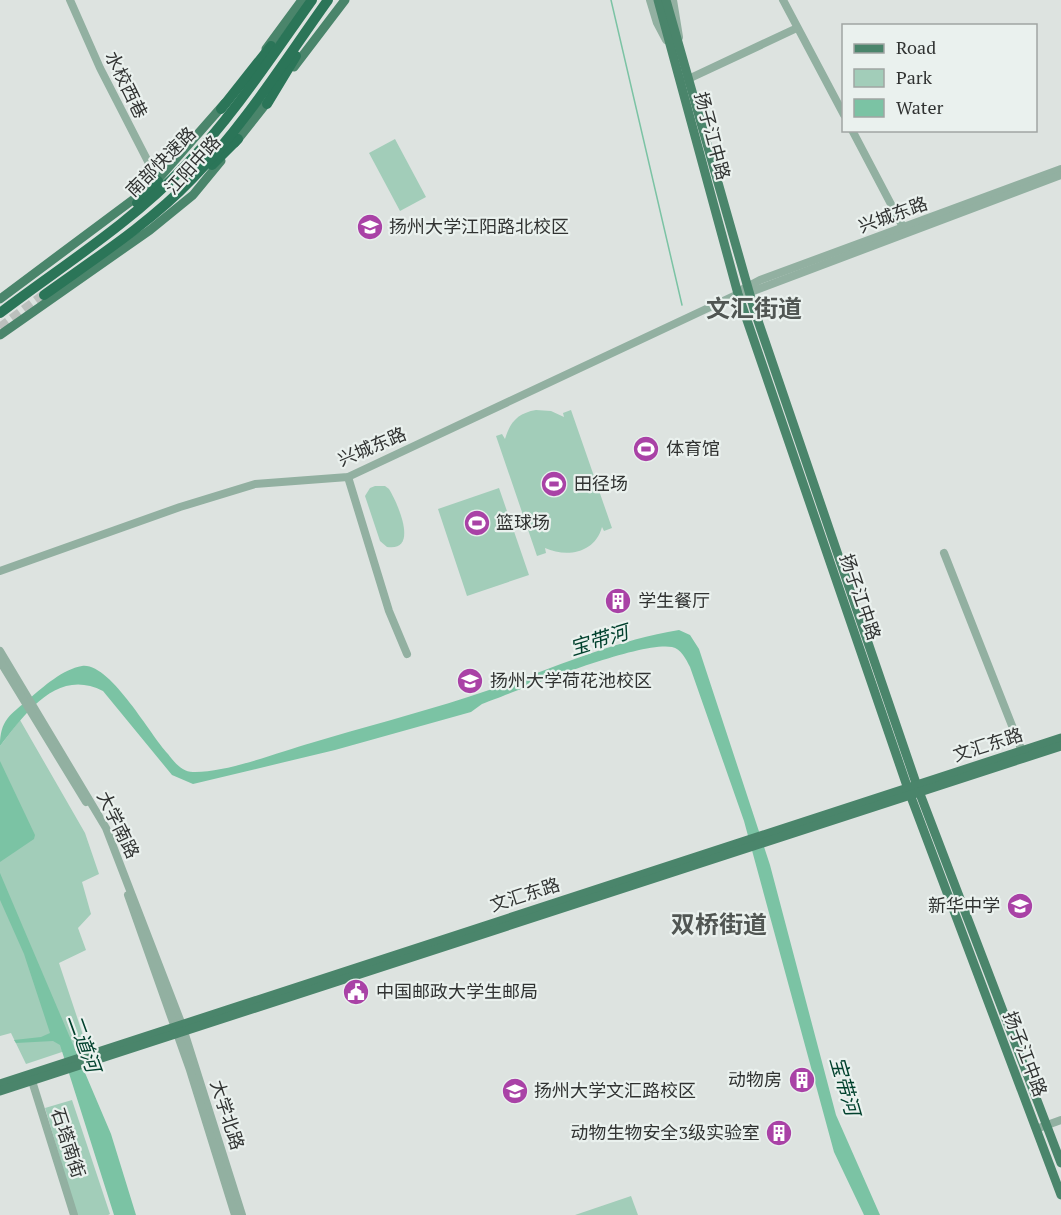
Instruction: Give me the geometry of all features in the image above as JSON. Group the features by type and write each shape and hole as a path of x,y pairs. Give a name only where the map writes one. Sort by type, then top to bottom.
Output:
{"highway":[{"path":"221,109 311,0"},
{"name":"南部快速路","path":"0,313 156,194 186,165 227,117 311,0"},
{"name":"南部快速路","path":"44,295 131,232 192,180 234,129 328,0"},
{"path":"267,104 336,0"},
{"path":"131,232 154,218 238,139"},
{"path":"46,279 63,262 132,208 158,181"}],"main road":[{"name":"江阳中路","path":"0,299 158,181 221,109 302,0"},
{"name":"江阳中路","path":"0,335 150,231 193,195 267,104 345,0"},
{"name":"扬子江中路","path":"658,0 678,55"},
{"name":"扬子江中路","path":"666,0 738,294 914,791 1061,1195"},
{"name":"扬子江中路","path":"684,81 747,289 914,791 1061,1163"},
{"name":"文汇东路","path":"914,791 1061,738"},
{"name":"文汇东路","path":"0,1091 87,1059 914,791 1061,746"},
{"name":"文汇东路","path":"0,1084 63,1068"}],"street":[{"name":"水校西巷","path":"70,0 100,68 158,181"},
{"path":"650,0 657,23 678,55"},
{"path":"674,0 678,55"},
{"path":"783,0 842,113"},
{"path":"684,81 797,28"},
{"path":"853,132 903,227"},
{"name":"兴城东路","path":"0,571 180,507 255,484 348,477 747,289 903,227 1061,169"},
{"name":"兴城东路","path":"747,289 1061,175"},
{"path":"348,477 389,610 408,654"},
{"path":"944,554 1022,752"},
{"name":"大学南路","path":"0,651 25,699"},
{"name":"大学南路","path":"0,661 106,828 180,1030"},
{"name":"大学北路","path":"180,1030 235,1215"},
{"name":"大学北路","path":"180,1030 242,1215"},
{"name":"石塔南街","path":"32,1081 74,1215"},
{"path":"1036,1130 1061,1120"}],"green space":[{"path":"395,139 426,197 400,211 369,153"},
{"name":"田径场","path":"536,410 551,411 564,417 563,413 571,410 612,528 604,531 602,527 593,543 579,551 562,553 545,548 546,553 537,556 496,436 502,434 505,439 516,419 524,413"},
{"path":"385,486 389,489 401,514 404,534 402,542 397,546 387,547 380,541 365,496 370,488"},
{"path":"499,488 529,575 467,596 438,509"},
{"path":"20,720 85,833 99,874 82,882 91,914 78,928 86,950 59,963 86,1044 26,1064 11,1033 0,1036 0,746"},
{"path":"72,1100 110,1214 108,1215 77,1215 45,1108"},
{"path":"631,1196 638,1215 575,1215"}],"water":[{"path":"679,630 690,635 699,649 770,865 836,1115 880,1215 864,1215 834,1152 744,821 690,667 683,655 675,648 656,647 633,651 550,678 482,704 471,712 335,750 193,784 172,775 103,691 86,685 71,685 57,689 44,698 31,708 0,746 4,724 11,714 54,679 82,666 93,668 105,675 129,701 173,760 185,770 193,772 221,769 252,761 429,709 625,642"},
{"path":"0,761 35,835 34,839 0,862"},
{"path":"0,873 111,1134 136,1215 114,1215 60,1045 53,1041 16,1043 14,1040 41,1037 50,1033 24,954 0,900"}],"waterway":[{"path":"611,0 682,305"}],"tunnel":[{"path":"0,328 44,295"}],"place":[{"name":"扬州大学江阳路北校区","path":"370,227"},
{"name":"体育馆","path":"646,449"},
{"name":"田径场","path":"554,484"},
{"name":"篮球场","path":"477,523"},
{"name":"学生餐厅","path":"618,601"},
{"name":"扬州大学荷花池校区","path":"470,681"},
{"name":"新华中学","path":"1020,906"},
{"name":"中国邮政大学生邮局","path":"356,992"},
{"name":"动物房","path":"802,1080"},
{"name":"扬州大学文汇路校区","path":"515,1091"},
{"name":"动物生物安全3级实验室","path":"779,1133"}],"district":[{"name":"文汇街道","path":"754,309"},
{"name":"双桥街道","path":"719,925"}],"water label":[{"name":"宝带河","path":"599,640"},
{"name":"二道河","path":"84,1043"},
{"name":"宝带河","path":"845,1086"}]}
